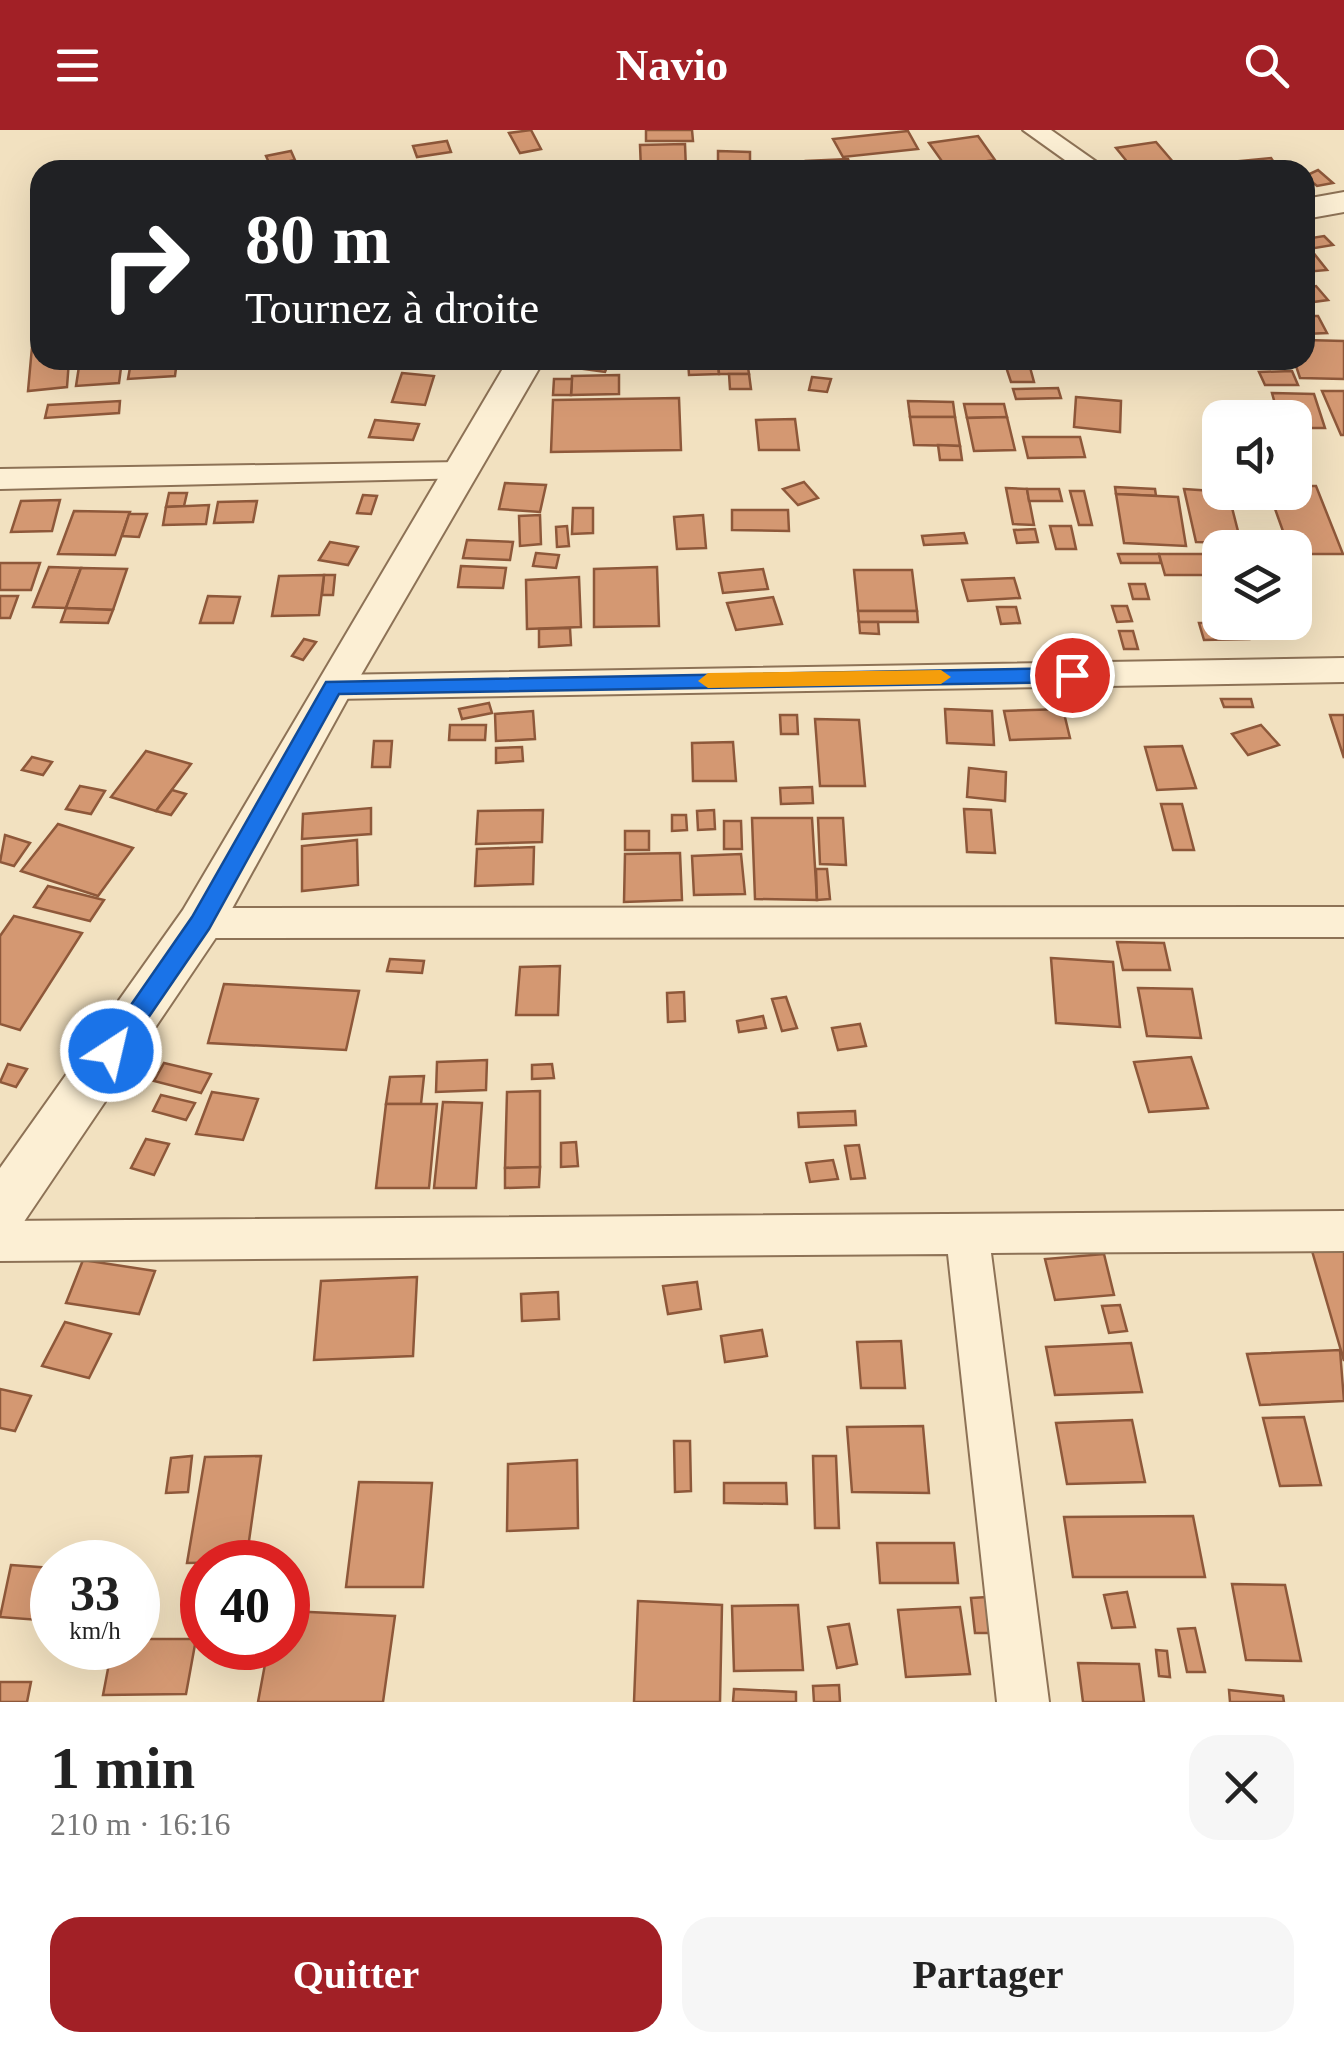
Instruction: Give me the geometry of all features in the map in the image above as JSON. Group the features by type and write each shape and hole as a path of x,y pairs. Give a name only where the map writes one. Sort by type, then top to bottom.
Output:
{"street":[{"path":"1035,130 1081,160"},
{"path":"1315,206 1344,202"},
{"path":"0,1212 200,923 333,687 520,370"},
{"path":"0,480 461,471"},
{"path":"333,687 1344,670"},
{"path":"200,923 1344,922"},
{"path":"0,1240 1344,1230"},
{"path":"966,1234 1022,1702"}],"building":[{"path":"531,130 541,149 520,153 509,133"},
{"path":"646,130 692,130 693,141 646,141"},
{"path":"908,131 918,149 843,157 833,139"},
{"path":"978,136 995,160 941,160 929,143"},
{"path":"447,141 451,152 417,157 413,146"},
{"path":"1156,142 1171,160 1126,160 1116,148"},
{"path":"685,144 686,160 641,160 640,145"},
{"path":"291,151 295,160 268,160 266,156"},
{"path":"718,151 750,152 750,160 718,160"},
{"path":"1318,170 1333,183 1317,186"},
{"path":"1324,236 1333,245 1315,248 1315,237"},
{"path":"1315,255 1327,270 1315,271"},
{"path":"1316,286 1328,300 1315,302"},
{"path":"1315,316 1318,316 1327,333 1315,334"},
{"path":"1315,340 1344,341 1344,379 1300,378 1297,370 1315,370"},
{"path":"30,369 68,370 67,387 28,391"},
{"path":"78,370 121,370 119,383 76,386"},
{"path":"130,370 176,370 175,376 128,379"},
{"path":"689,370 719,370 719,374 689,375"},
{"path":"719,370 748,370 749,374 719,374"},
{"path":"1007,370 1031,370 1034,382 1011,382"},
{"path":"1292,371 1298,385 1265,385 1259,372"},
{"path":"402,373 434,376 425,405 392,402"},
{"path":"729,374 749,374 751,389 730,389"},
{"path":"619,375 619,394 571,395 572,376"},
{"path":"812,377 831,379 827,392 809,390"},
{"path":"554,379 572,379 571,395 553,395"},
{"path":"1058,388 1061,398 1016,399 1013,389"},
{"path":"1322,391 1344,391 1344,435 1341,435"},
{"path":"1272,393 1314,394 1325,428 1312,428 1312,400 1274,400"},
{"path":"1076,397 1121,401 1120,432 1074,427"},
{"path":"679,398 681,450 551,452 553,400"},
{"path":"120,401 119,413 45,418 48,405"},
{"path":"908,401 953,402 955,417 910,417"},
{"path":"964,404 1004,404 1007,417 967,418"},
{"path":"910,417 955,417 960,446 914,445"},
{"path":"1007,417 1015,450 974,451 967,418"},
{"path":"795,419 799,450 759,450 756,420"},
{"path":"375,420 419,424 413,440 369,437"},
{"path":"1023,437 1080,437 1085,457 1028,458"},
{"path":"938,445 960,446 962,460 940,460"},
{"path":"804,482 818,498 798,505 783,489"},
{"path":"505,483 546,485 540,512 499,509"},
{"path":"1312,486 1316,486 1343,554 1312,554 1312,530 1283,530 1275,510 1312,510"},
{"path":"1115,487 1155,489 1156,496 1116,494"},
{"path":"1006,488 1027,489 1034,525 1013,524"},
{"path":"1027,489 1059,489 1062,501 1029,501"},
{"path":"1184,489 1202,490 1202,510 1233,510 1238,530 1202,530 1202,542 1196,542"},
{"path":"1070,491 1084,491 1092,525 1079,525"},
{"path":"169,493 187,493 184,506 166,507"},
{"path":"1116,494 1178,497 1186,546 1124,543"},
{"path":"363,495 377,496 371,514 357,513"},
{"path":"60,500 52,531 11,532 21,501"},
{"path":"257,501 253,522 214,523 218,502"},
{"path":"209,505 206,524 163,525 166,507"},
{"path":"573,508 593,508 593,533 572,534"},
{"path":"732,510 788,510 789,531 732,530"},
{"path":"74,511 130,512 115,555 58,554"},
{"path":"129,514 147,514 139,537 122,536"},
{"path":"540,515 541,544 520,546 519,516"},
{"path":"703,515 706,548 677,549 674,517"},
{"path":"567,526 569,546 557,547 556,527"},
{"path":"1050,526 1071,526 1076,549 1056,549"},
{"path":"1035,529 1038,542 1017,543 1014,530"},
{"path":"964,533 967,543 924,545 922,536"},
{"path":"467,540 513,542 510,560 463,558"},
{"path":"330,542 358,547 348,565 319,560"},
{"path":"536,553 559,555 556,568 533,566"},
{"path":"1118,554 1159,554 1161,563 1121,563"},
{"path":"1159,554 1202,554 1202,575 1165,575"},
{"path":"0,563 40,563 31,590 0,590"},
{"path":"461,566 506,568 503,588 458,587"},
{"path":"49,567 81,568 66,608 33,607"},
{"path":"657,567 659,626 594,627 594,569"},
{"path":"81,568 127,569 113,610 66,608"},
{"path":"763,569 768,589 723,593 719,573"},
{"path":"854,570 912,570 917,611 858,611"},
{"path":"324,575 335,575 333,595 322,595"},
{"path":"324,575 319,615 272,616 279,576"},
{"path":"579,577 581,627 527,629 526,580"},
{"path":"1014,578 1020,598 968,601 962,580"},
{"path":"1129,584 1145,584 1149,599 1133,599"},
{"path":"0,596 18,596 10,618 0,618"},
{"path":"208,596 240,597 233,623 200,623"},
{"path":"773,597 782,624 736,630 727,603"},
{"path":"1112,606 1127,606 1132,621 1117,622"},
{"path":"997,607 1016,607 1020,623 1001,624"},
{"path":"66,608 113,610 108,623 61,622"},
{"path":"858,611 917,611 918,622 859,622"},
{"path":"859,622 878,622 879,634 860,633"},
{"path":"570,628 571,645 539,647 539,629"},
{"path":"1119,631 1133,631 1138,649 1124,649"},
{"path":"304,639 316,642 303,660 292,656"},
{"path":"1221,699 1251,699 1253,707 1224,707"},
{"path":"489,703 492,713 462,719 459,709"},
{"path":"945,709 992,711 994,745 947,743"},
{"path":"1063,709 1070,738 1010,740 1004,711"},
{"path":"533,711 535,739 496,741 495,714"},
{"path":"780,715 797,715 798,734 781,734"},
{"path":"1330,715 1344,715 1344,758"},
{"path":"815,719 859,720 865,786 820,786"},
{"path":"450,725 486,725 485,740 449,740"},
{"path":"1261,725 1279,745 1248,755 1232,734"},
{"path":"374,741 392,741 390,767 372,767"},
{"path":"733,742 736,781 693,781 692,743"},
{"path":"1182,746 1196,788 1157,790 1145,747"},
{"path":"522,747 523,761 496,763 496,748"},
{"path":"146,751 191,764 156,811 111,797"},
{"path":"32,757 52,762 43,775 22,770"},
{"path":"969,768 1006,772 1005,801 967,797"},
{"path":"80,786 105,791 91,814 66,809"},
{"path":"812,787 813,803 781,804 780,788"},
{"path":"172,790 186,794 171,815 156,811"},
{"path":"1161,804 1182,804 1194,850 1173,850"},
{"path":"371,808 371,834 302,839 303,814"},
{"path":"964,809 991,810 995,853 967,852"},
{"path":"543,810 542,842 476,844 478,811"},
{"path":"714,810 715,829 698,830 697,811"},
{"path":"672,815 686,815 687,830 672,831"},
{"path":"752,818 812,818 817,900 755,899"},
{"path":"818,818 843,818 846,865 820,864"},
{"path":"724,821 741,821 742,849 724,849"},
{"path":"58,824 133,848 98,896 21,871"},
{"path":"625,831 649,831 649,850 625,850"},
{"path":"5,835 30,843 14,866 0,862"},
{"path":"357,840 358,885 302,891 302,846"},
{"path":"534,847 533,884 475,886 477,849"},
{"path":"680,853 682,900 624,902 625,854"},
{"path":"741,854 745,894 694,895 692,856"},
{"path":"816,869 827,869 830,899 817,900"},
{"path":"48,886 104,900 90,921 34,907"},
{"path":"14,916 82,933 20,1030 0,1024 0,936"},
{"path":"1117,942 1164,943 1170,970 1123,970"},
{"path":"1051,958 1113,962 1120,1027 1056,1023"},
{"path":"390,959 424,961 422,973 387,971"},
{"path":"560,966 558,1015 516,1015 520,967"},
{"path":"224,984 359,991 346,1050 208,1043"},
{"path":"1138,988 1192,989 1201,1038 1147,1036"},
{"path":"684,992 685,1021 668,1022 667,993"},
{"path":"786,997 797,1028 782,1031 772,999"},
{"path":"763,1016 766,1028 739,1032 737,1021"},
{"path":"860,1024 866,1046 838,1050 832,1028"},
{"path":"1191,1057 1208,1108 1149,1112 1134,1062"},
{"path":"487,1060 486,1090 436,1092 437,1062"},
{"path":"164,1063 211,1074 201,1093 154,1081"},
{"path":"8,1064 27,1069 16,1087 0,1082"},
{"path":"552,1064 554,1078 532,1079 532,1065"},
{"path":"424,1076 421,1104 386,1104 390,1077"},
{"path":"540,1091 540,1167 505,1168 507,1092"},
{"path":"212,1092 258,1099 243,1140 196,1134"},
{"path":"161,1095 195,1103 186,1120 153,1111"},
{"path":"443,1102 482,1103 476,1188 434,1188"},
{"path":"386,1104 437,1104 429,1188 376,1188"},
{"path":"855,1111 856,1125 799,1127 798,1113"},
{"path":"146,1139 169,1144 154,1175 131,1168"},
{"path":"576,1142 578,1166 561,1167 561,1143"},
{"path":"859,1145 865,1178 851,1179 845,1146"},
{"path":"833,1160 838,1179 810,1182 806,1163"},
{"path":"540,1167 539,1187 505,1188 505,1168"},
{"path":"1344,1243 1344,1361 1310,1244"},
{"path":"1104,1254 1114,1295 1055,1300 1045,1259"},
{"path":"83,1260 155,1271 139,1314 66,1303"},
{"path":"417,1277 413,1356 314,1360 321,1281"},
{"path":"697,1282 701,1309 668,1314 663,1286"},
{"path":"558,1292 559,1319 522,1321 521,1294"},
{"path":"1120,1305 1127,1331 1109,1333 1102,1306"},
{"path":"65,1322 111,1334 89,1378 42,1366"},
{"path":"762,1330 767,1356 725,1362 721,1336"},
{"path":"901,1341 905,1388 861,1388 857,1342"},
{"path":"1131,1343 1142,1392 1055,1395 1046,1347"},
{"path":"1340,1350 1344,1401 1260,1405 1247,1354"},
{"path":"0,1389 31,1396 15,1431 0,1428"},
{"path":"1304,1417 1321,1485 1280,1486 1263,1418"},
{"path":"1132,1420 1145,1482 1067,1484 1056,1423"},
{"path":"923,1426 929,1493 852,1492 847,1427"},
{"path":"674,1441 690,1441 691,1491 675,1492"},
{"path":"192,1456 188,1492 166,1493 171,1458"},
{"path":"261,1456 249,1540 191,1540 205,1457"},
{"path":"813,1456 836,1456 839,1528 815,1528"},
{"path":"577,1460 578,1528 507,1531 508,1464"},
{"path":"359,1482 432,1483 423,1587 346,1587"},
{"path":"724,1483 786,1483 787,1504 724,1503"},
{"path":"1193,1516 1205,1577 1073,1577 1064,1517"},
{"path":"877,1543 954,1543 958,1583 880,1583"},
{"path":"11,1565 30,1566 30,1619 0,1617"},
{"path":"1232,1584 1285,1585 1301,1661 1246,1660"},
{"path":"1127,1592 1135,1627 1112,1628 1104,1595"},
{"path":"987,1597 991,1633 975,1633 971,1598"},
{"path":"638,1601 722,1605 720,1702 634,1702"},
{"path":"798,1605 803,1670 734,1671 732,1606"},
{"path":"960,1607 970,1674 906,1677 898,1610"},
{"path":"310,1612 395,1616 383,1702 258,1702 264,1670 310,1670"},
{"path":"849,1624 857,1664 837,1668 828,1627"},
{"path":"1195,1628 1205,1672 1187,1672 1178,1629"},
{"path":"160,1639 180,1639 180,1670 190,1670 186,1694 103,1695 108,1670 160,1670"},
{"path":"1156,1650 1167,1651 1170,1677 1159,1676"},
{"path":"1078,1663 1139,1664 1144,1702 1083,1702"},
{"path":"0,1682 31,1682 27,1702 0,1702"},
{"path":"839,1685 840,1702 814,1702 813,1686"},
{"path":"734,1689 796,1692 796,1702 733,1702"},
{"path":"1229,1690 1283,1696 1284,1702 1230,1702"}],"slow traffic":[{"path":"708,681 941,677"}],"route":[{"path":"111,1051 200,923 333,687 1072,675"}]}
